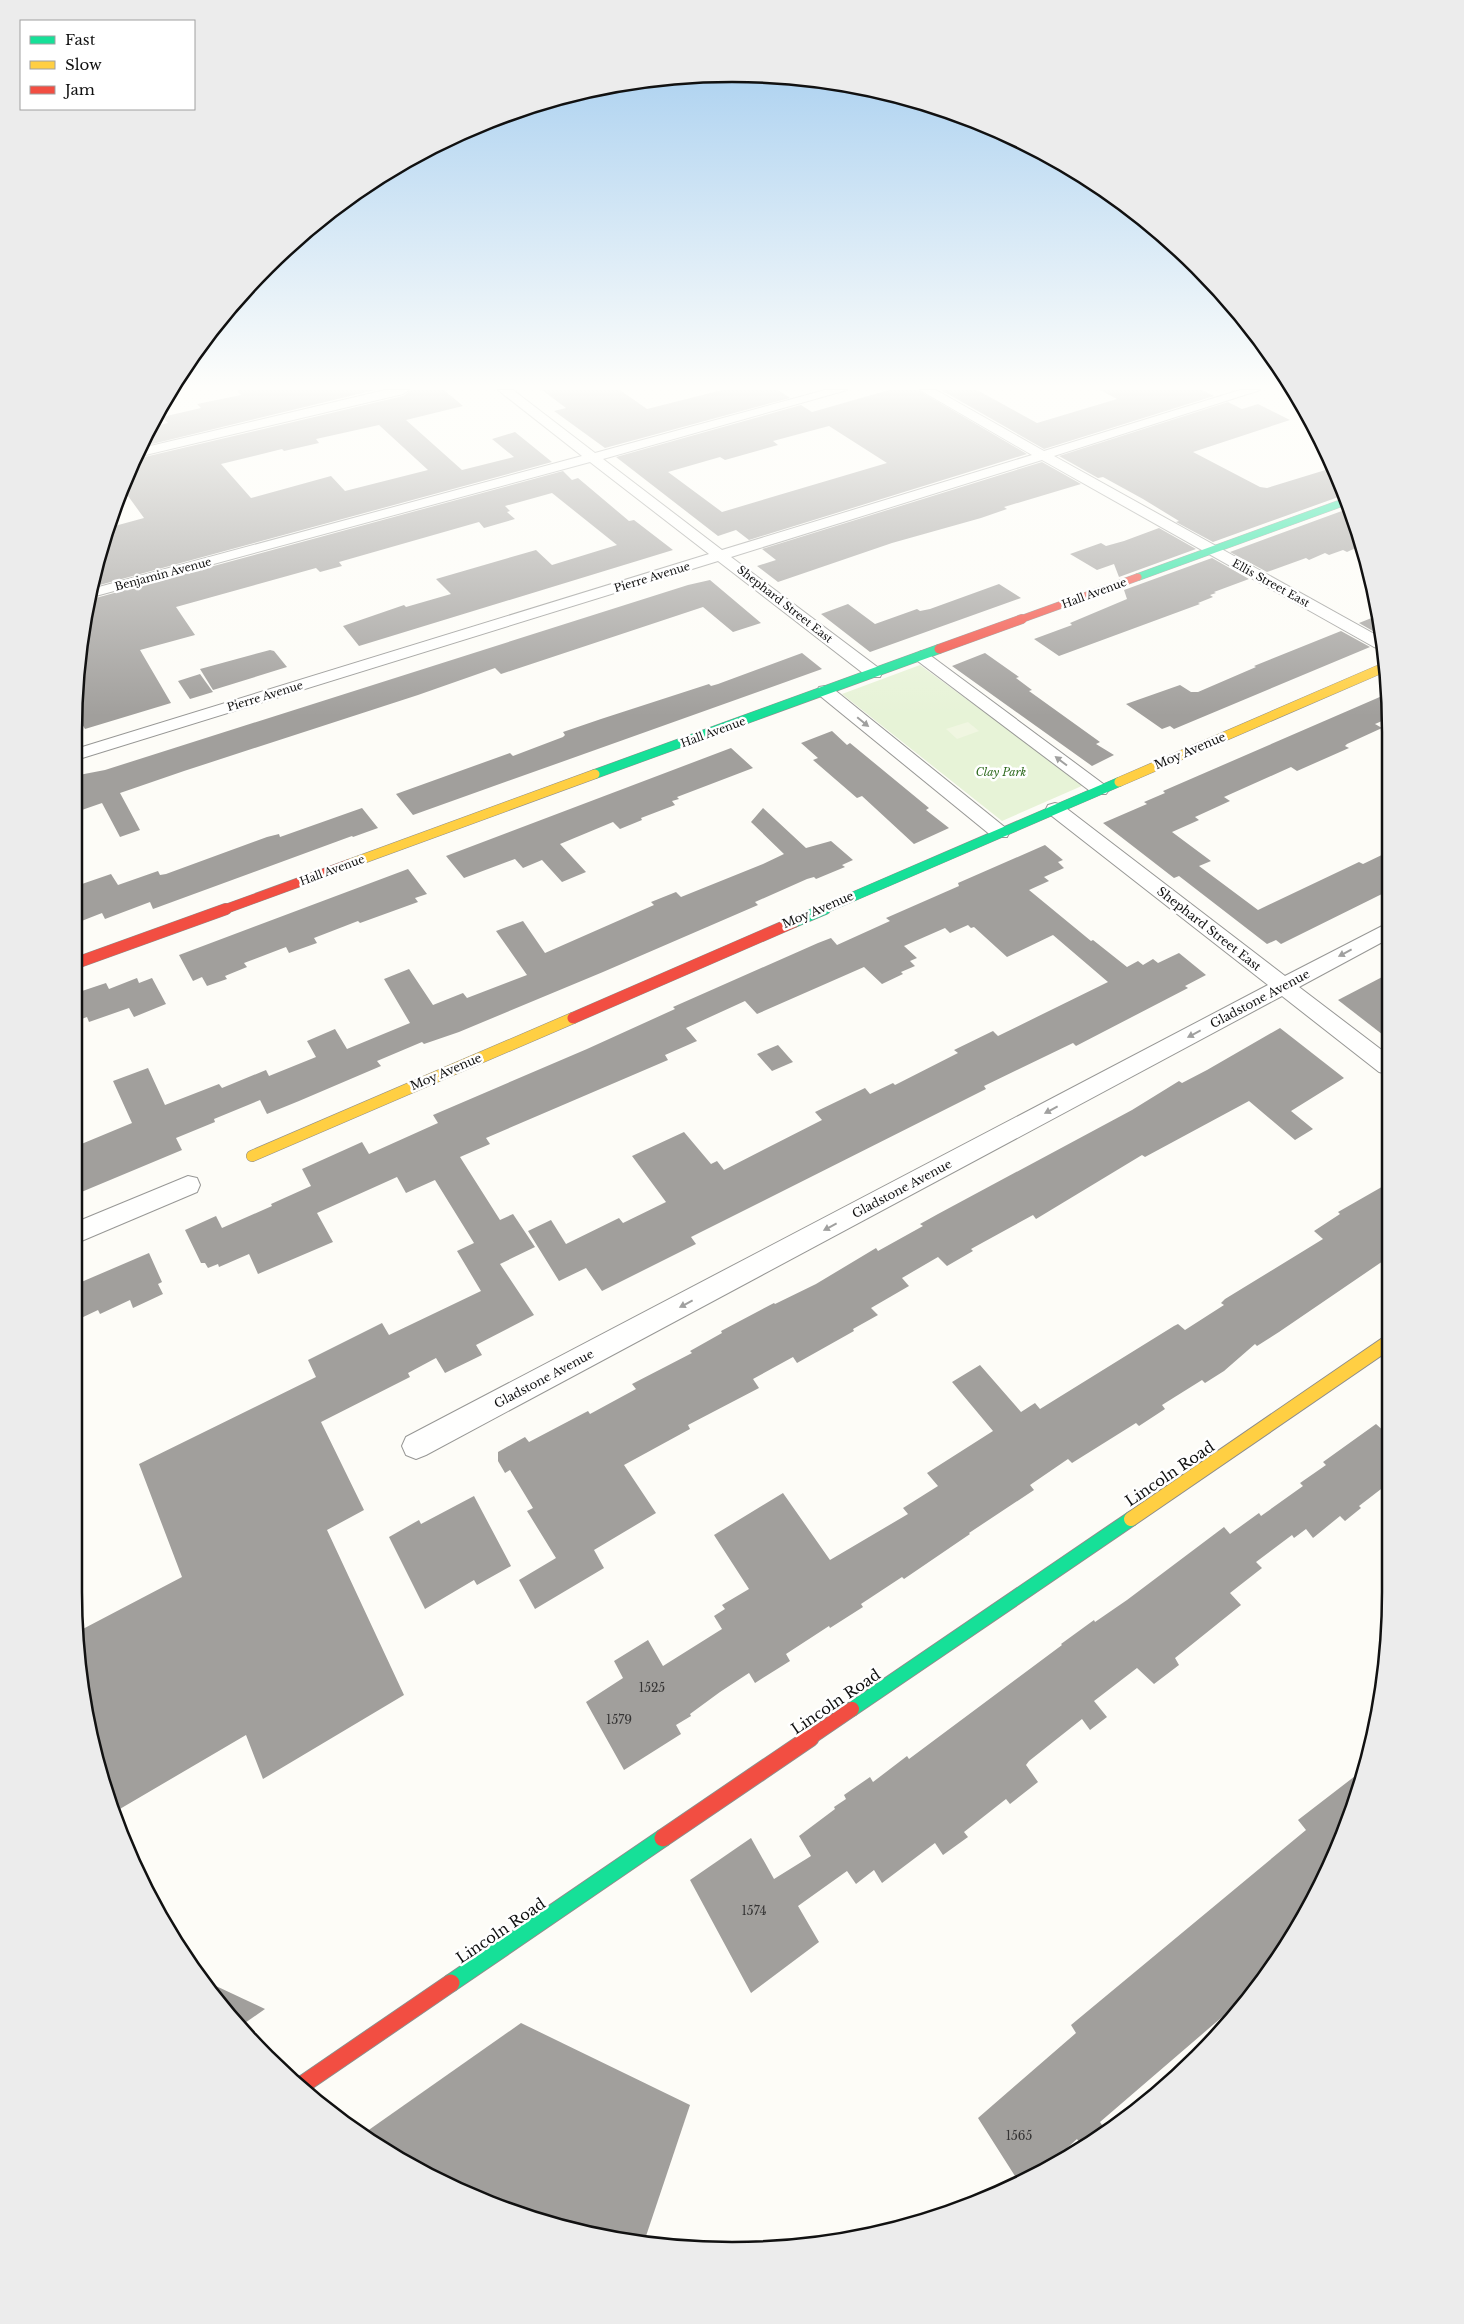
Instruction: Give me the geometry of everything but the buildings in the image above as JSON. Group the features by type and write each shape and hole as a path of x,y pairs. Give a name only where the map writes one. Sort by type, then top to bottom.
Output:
{"street":[{"name":"Benjamin Avenue","path":"98,592 442,498"},
{"name":"Shephard Street East","path":"648,498 874,673"},
{"name":"Pierre Avenue","path":"82,753 905,498"},
{"name":"Ellis Street East","path":"1119,498 1375,641"},
{"name":"Hall Avenue","path":"82,961 1340,504"},
{"path":"921,656 1100,790"},
{"name":"Moy Avenue","path":"252,1156 1378,670"},
{"path":"825,691 1000,833"},
{"name":"Shephard Street East","path":"1055,809 1382,1062"},
{"name":"Gladstone Avenue","path":"416,1446 1382,933"},
{"path":"82,1231 188,1185"},
{"name":"Lincoln Road","path":"306,2082 1382,1347"}],"green space":[{"name":"Clay Park","path":"920,665 1084,785 1002,821 842,694"},
{"path":"968,722 979,731 957,739 946,729"}],"traffic: fast":[{"path":"1138,577 1340,504"},
{"path":"595,774 939,649"},
{"path":"794,922 1119,782"},
{"path":"852,1709 1131,1519"},
{"path":"451,1983 663,1838"}],"traffic: slow":[{"path":"1119,782 1378,670"},
{"path":"349,864 595,774"},
{"path":"252,1156 573,1018"},
{"path":"1131,1519 1382,1347"}],"traffic: jam":[{"path":"939,649 1138,577"},
{"path":"82,961 349,864"},
{"path":"573,1018 794,922"},
{"path":"663,1838 852,1709"},
{"path":"306,2082 451,1983"}]}
